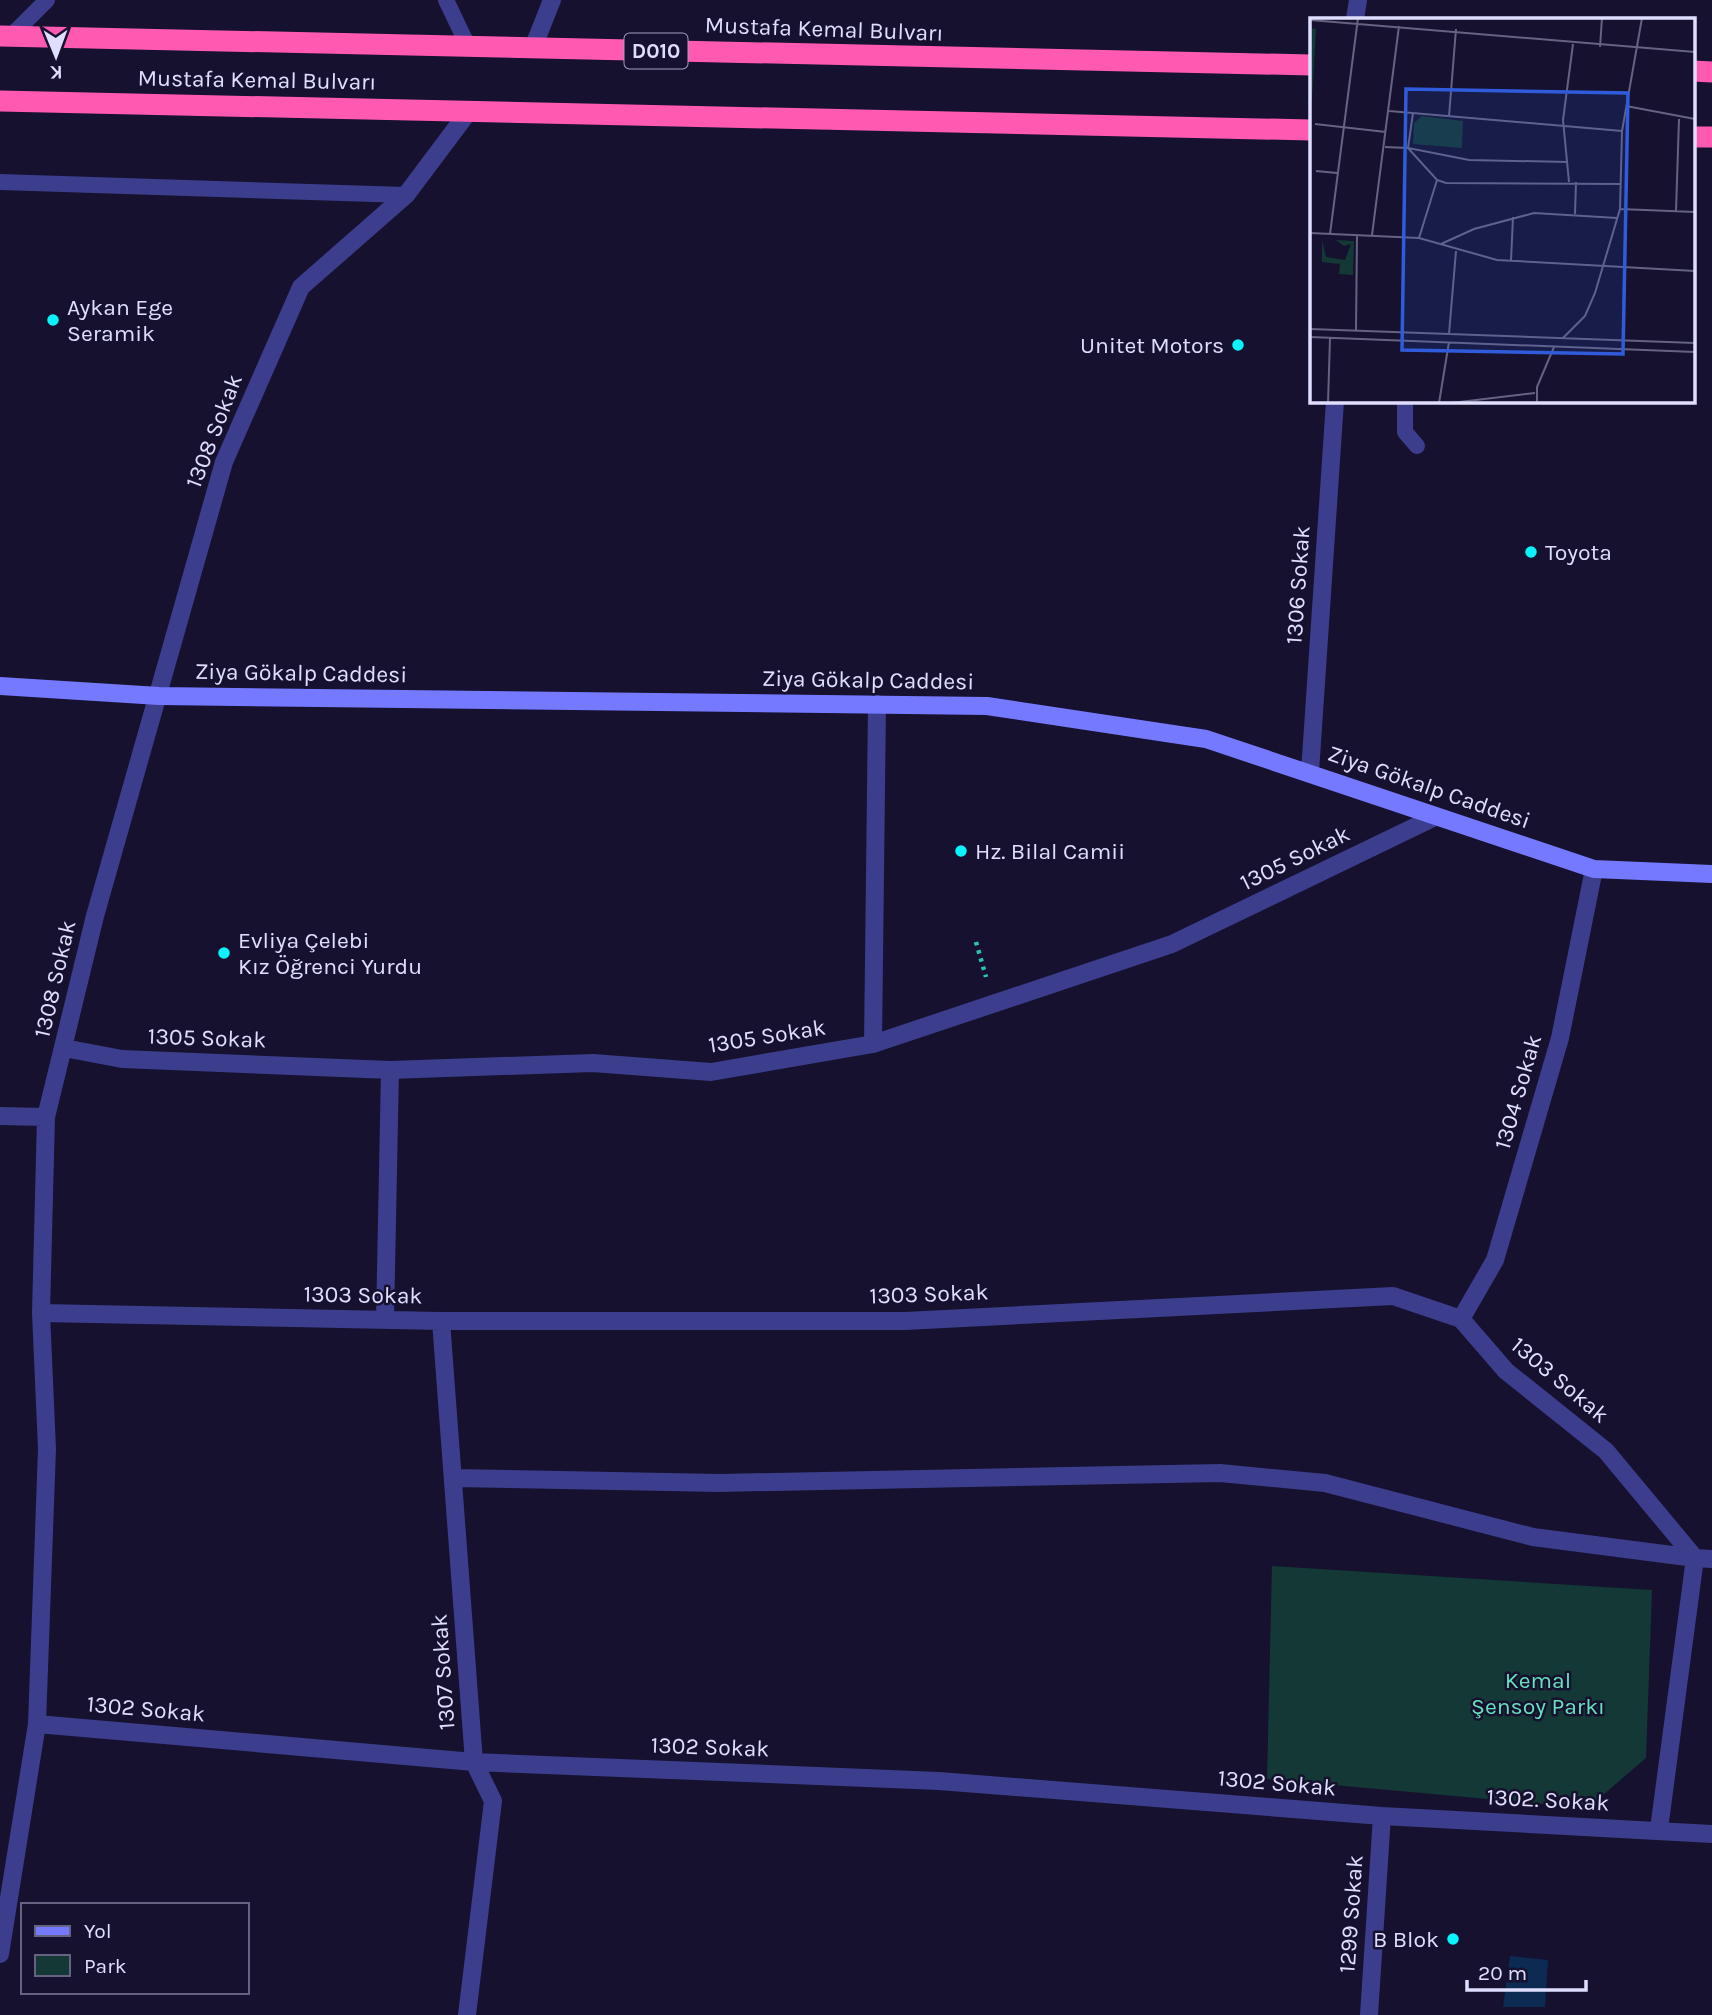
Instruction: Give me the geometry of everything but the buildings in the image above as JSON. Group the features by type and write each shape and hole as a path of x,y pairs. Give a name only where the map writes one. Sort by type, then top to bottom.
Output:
{"highway":[{"name":"Mustafa Kemal Bulvarı","path":"5,36 1310,65"},
{"path":"1694,71 1712,72"},
{"name":"Mustafa Kemal Bulvarı","path":"0,101 1310,130"},
{"path":"1694,137 1712,138"}],"street":[{"path":"533,48 552,0"},
{"path":"1355,18 1358,0"},
{"name":"1308 Sokak","path":"0,1954 4,1911 37,1724 47,1449 41,1313 46,1117 95,916 224,462 301,287 406,195 469,111"},
{"name":"1306 Sokak","path":"1310,772 1335,402"},
{"name":"Ziya Gökalp Caddesi","path":"0,686 159,696 987,706 1206,739 1310,772 1433,818 1594,869 1712,874"},
{"path":"873,1044 877,704"},
{"name":"1305 Sokak","path":"64,1048 122,1059 390,1070 593,1063 711,1072 873,1044 1172,944 1433,818"},
{"name":"1304 Sokak","path":"1461,1319 1495,1260 1560,1038 1594,869"},
{"path":"385,1320 390,1070"},
{"path":"0,1116 46,1117"},
{"name":"1303 Sokak","path":"41,1313 441,1321 905,1321 1392,1296 1461,1319 1506,1371 1606,1451 1703,1559"},
{"name":"1307 Sokak","path":"441,1321 474,1762 493,1801 467,2015"},
{"path":"454,1478 720,1483 1220,1473 1325,1483 1533,1537 1703,1559 1660,1829"},
{"name":"1302 Sokak","path":"37,1724 474,1762 939,1780 1382,1816"},
{"name":"1302. Sokak","path":"1382,1816 1712,1833"},
{"name":"1299 Sokak","path":"1369,2015 1382,1816"}],"lane":[{"path":"5,36 47,0"},
{"path":"446,0 468,46"},
{"path":"0,182 406,195"},
{"path":"1405,402 1405,432 1417,446"}],"green space":[{"name":"Kemal Şensoy Parkı","path":"1272,1566 1652,1590 1646,1758 1588,1808 1267,1779"}],"water":[{"path":"1510,1956 1548,1960 1545,2007 1503,2007"}],"place":[{"name":"Aykan Ege Seramik","path":"53,320"},
{"name":"Unitet Motors","path":"1238,345"},
{"name":"Toyota","path":"1531,552"},
{"name":"Hz. Bilal Camii","path":"961,851"},
{"name":"Evliya Çelebi Kız Öğrenci Yurdu","path":"224,953"},
{"name":"B Blok","path":"1453,1939"}]}
